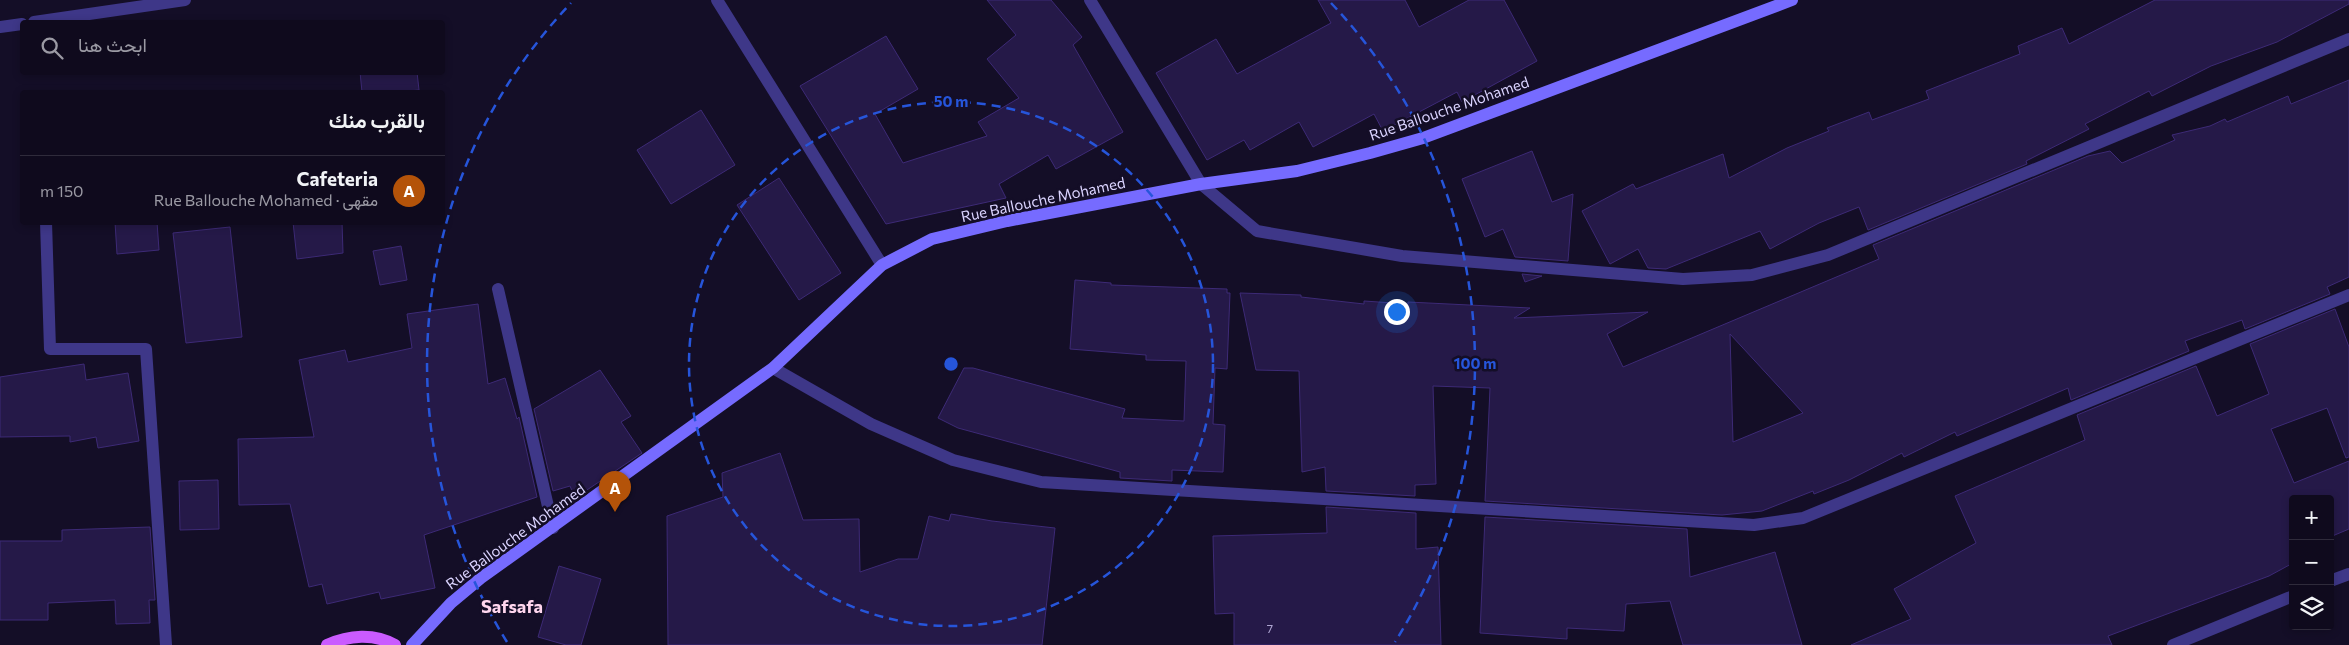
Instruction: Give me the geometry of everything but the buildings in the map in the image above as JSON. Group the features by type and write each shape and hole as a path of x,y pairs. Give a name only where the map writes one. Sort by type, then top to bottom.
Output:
{"main road":[{"path":"327,645 348,638 368,636 395,645"}],"street":[{"path":"48,20 185,0"},
{"path":"717,0 882,265"},
{"path":"1090,0 1201,184 1257,231 1402,256 1683,279 1752,275 1828,255 2349,39"},
{"name":"Rue Ballouche Mohamed","path":"412,645 452,603 482,578 773,368 882,265 932,239 1006,221 1201,184 1297,170 1370,153 1423,138 1792,0"},
{"path":"0,27 20,24"},
{"path":"46,225 50,348 146,349 166,645"},
{"path":"498,289 553,528"},
{"path":"773,368 871,424 953,460 1041,482 1754,525 1803,518 2349,295"},
{"path":"2334,580 2349,574"},
{"path":"2174,645 2289,598"}],"place":[{"name":"Cafeteria","path":"615,512"}],"district":[{"name":"Safsafa","path":"512,606"}]}
